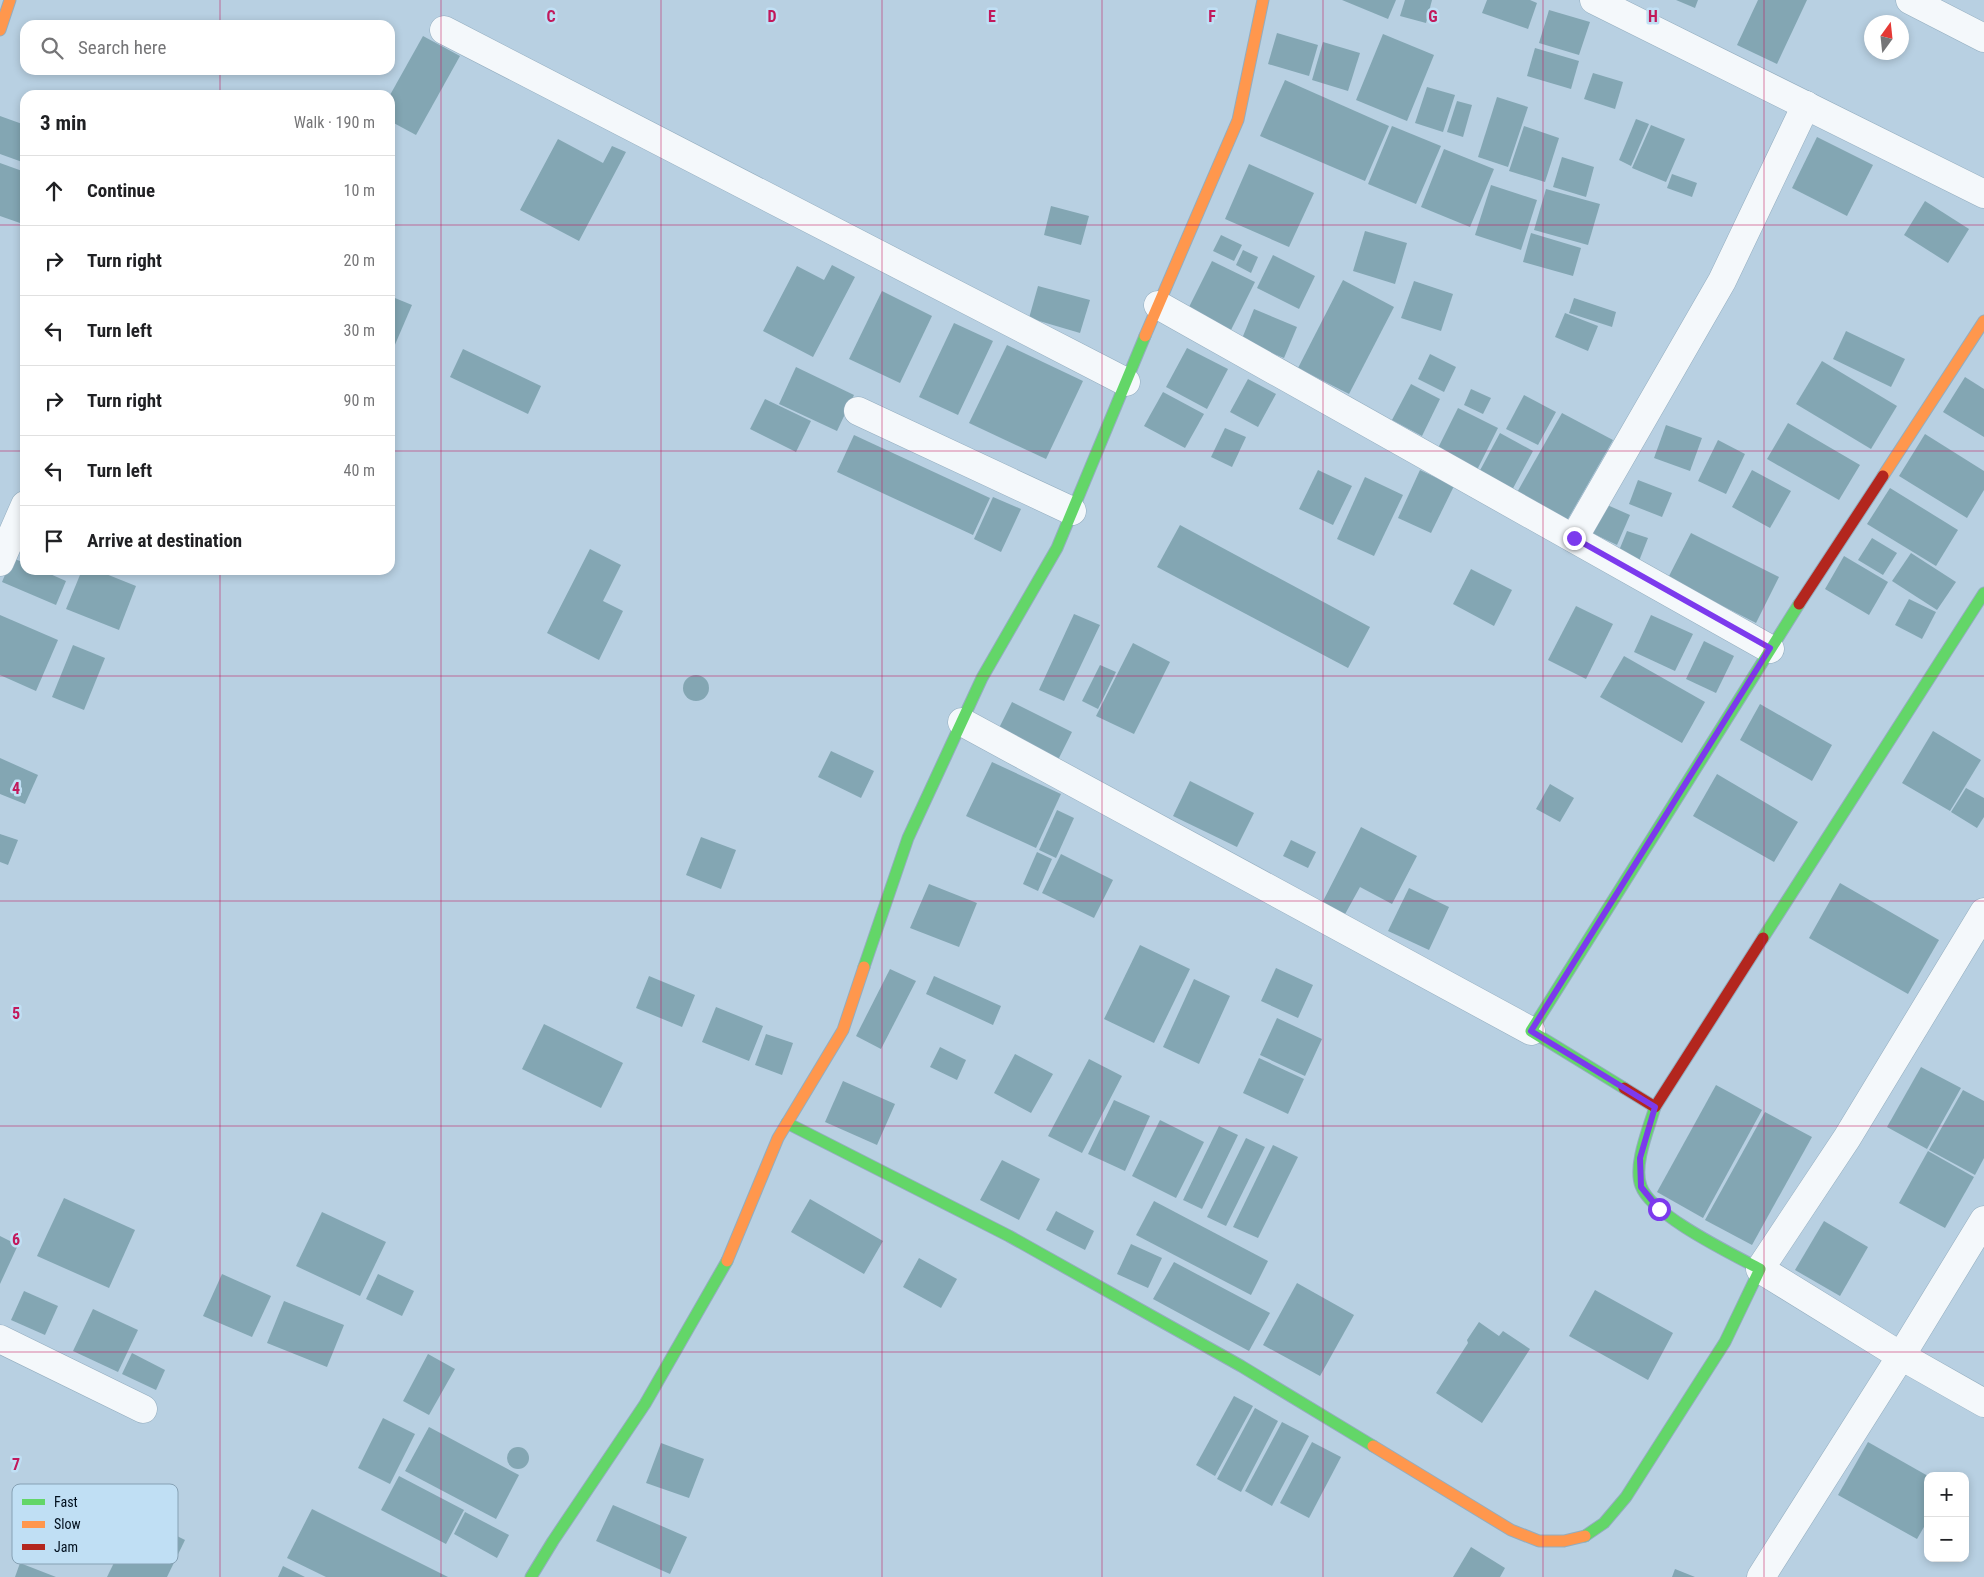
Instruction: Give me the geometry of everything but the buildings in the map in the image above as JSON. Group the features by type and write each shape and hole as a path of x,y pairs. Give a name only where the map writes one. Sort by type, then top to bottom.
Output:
{"street":[{"path":"0,30 10,0"},
{"path":"531,1577 645,1404 731,1254 778,1138 843,1030 908,838 982,678 1057,548 1158,305 1238,120 1263,0"},
{"path":"1594,0 1984,194"},
{"path":"1910,0 1984,38"},
{"path":"444,30 1126,382"},
{"path":"1574,538 1718,288 1806,105"},
{"path":"1158,305 1770,648"},
{"path":"1531,1031 1770,648 1984,321"},
{"path":"858,411 1072,511"},
{"path":"0,562 20,516"},
{"path":"1984,593 1655,1107 1640,1158 1641,1187 1659,1209 1710,1242 1760,1269 1901,1356 1984,1403"},
{"path":"962,722 1531,1031 1655,1107"},
{"path":"787,1123 1009,1236 1241,1366 1511,1530 1539,1541 1564,1542 1586,1536 1604,1523 1626,1496 1725,1342 1760,1269 1847,1138 1984,912"},
{"path":"1761,1577 1901,1356 1984,1220"},
{"path":"0,1339 143,1409"}],"traffic: fast":[{"path":"864,967 908,838 982,678 1057,548 1145,336"},
{"path":"1763,938 1984,593"},
{"path":"1624,1088 1531,1031 1799,604"},
{"path":"1585,1536 1604,1523 1626,1497 1725,1342 1760,1269 1694,1233 1660,1209 1648,1197 1641,1186 1639,1168 1640,1157 1655,1107"},
{"path":"787,1123 1009,1236 1241,1366 1373,1446"},
{"path":"531,1577 645,1404 727,1261"}],"traffic: slow":[{"path":"0,30 10,0"},
{"path":"1145,336 1238,120 1263,0"},
{"path":"1883,476 1984,321"},
{"path":"727,1261 778,1138 843,1030 864,967"},
{"path":"1373,1446 1511,1530 1539,1541 1564,1541 1585,1536"}],"traffic: jam":[{"path":"1799,604 1883,476"},
{"path":"1624,1088 1655,1107 1763,938"}],"route":[{"path":"1574,538 1770,648 1531,1031 1655,1107 1640,1158 1641,1187 1659,1209"}]}
